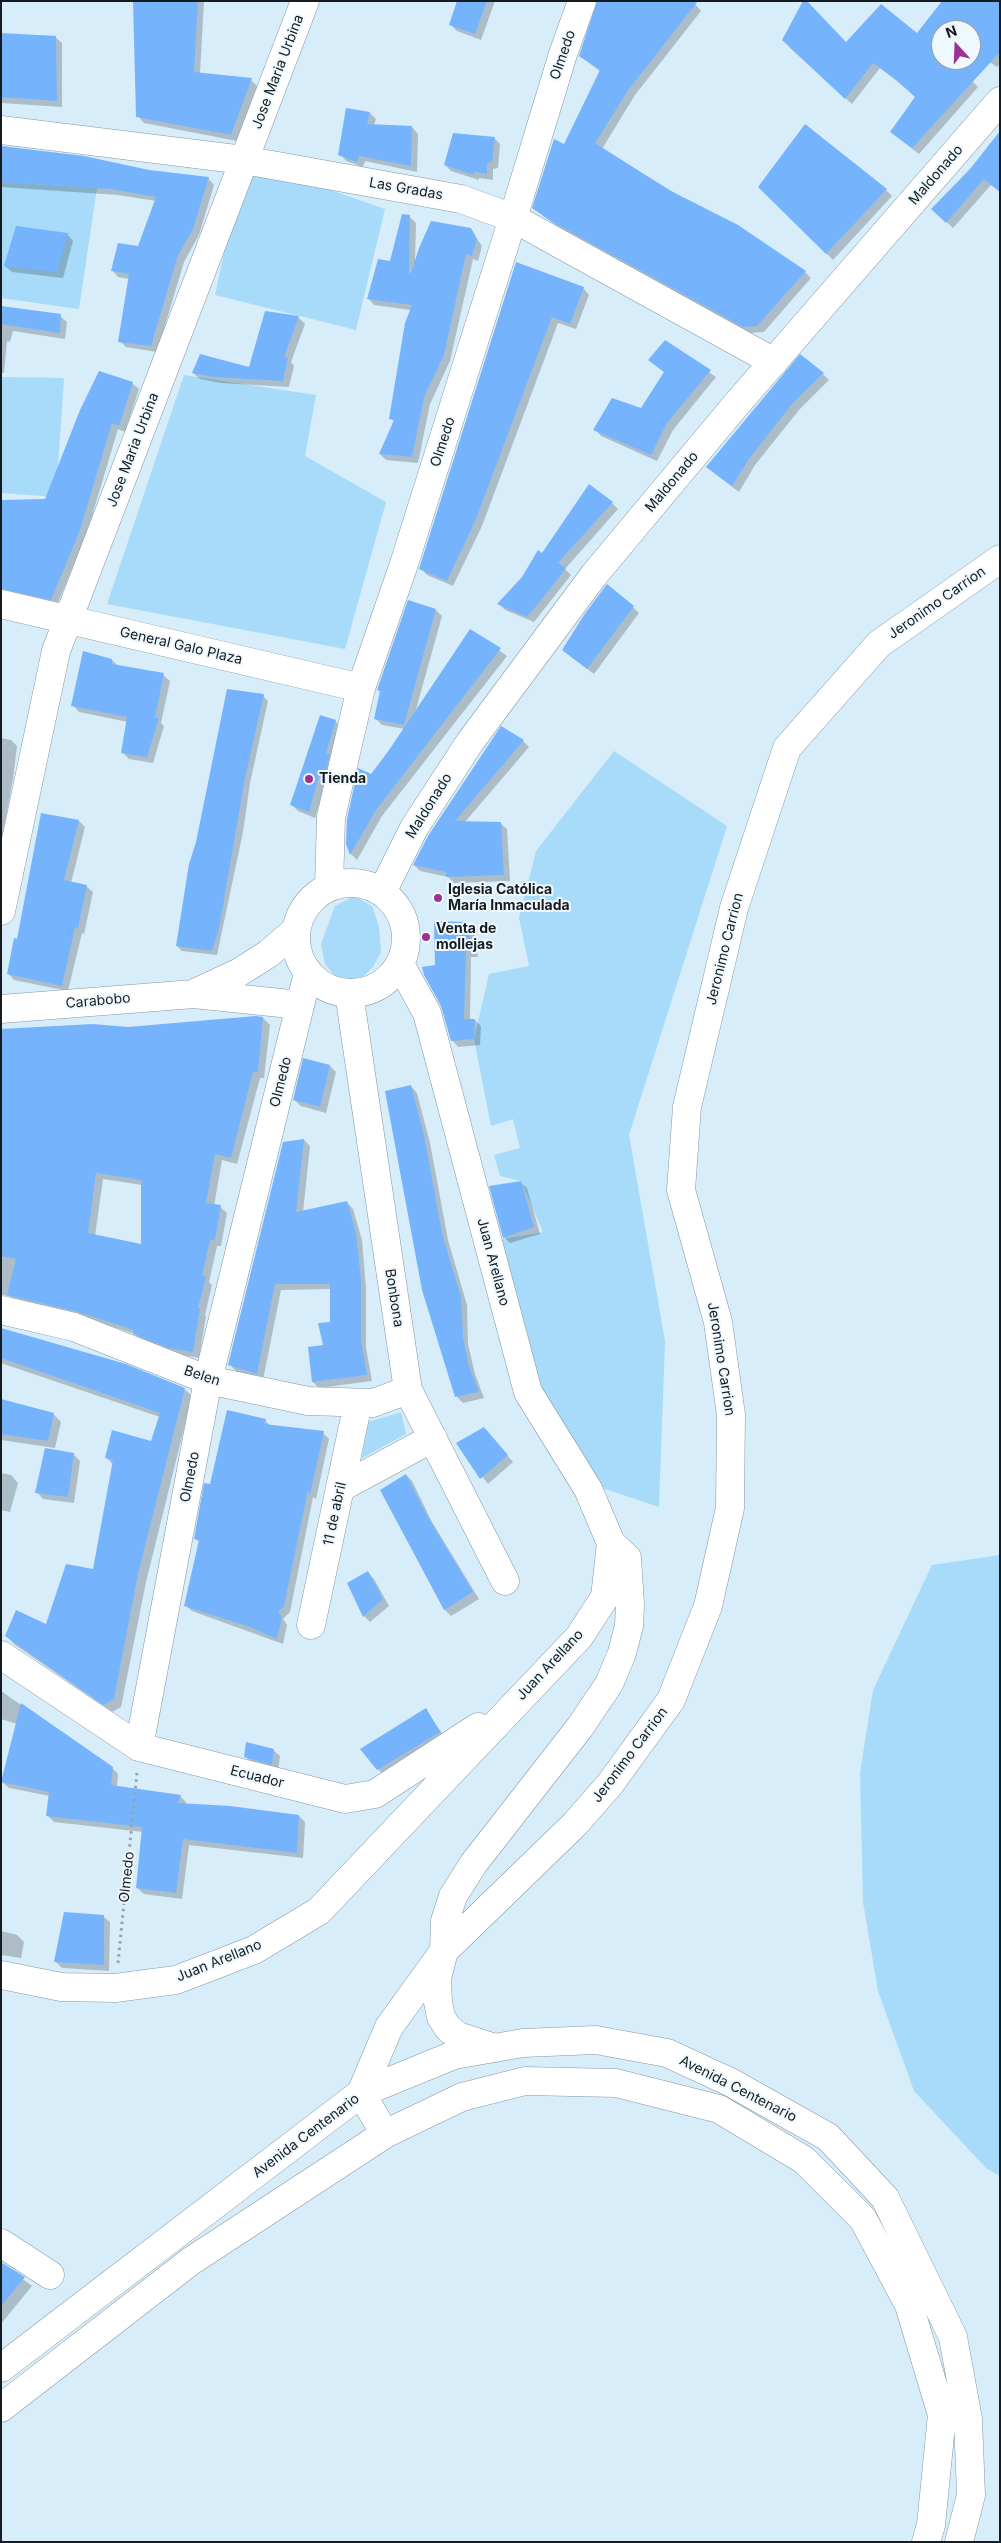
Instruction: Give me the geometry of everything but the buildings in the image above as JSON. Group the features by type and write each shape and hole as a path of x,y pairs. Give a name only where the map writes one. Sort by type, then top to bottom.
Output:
{"street":[{"name":"Jose Maria Urbina","path":"1,911 56,651 305,1"},
{"name":"Olmedo","path":"329,887 331,817 361,688 404,564 514,218 563,54 582,1"},
{"name":"Maldonado","path":"382,892 414,828 470,742 594,575 774,362 1000,101"},
{"name":"Las Gradas","path":"1,130 244,160 461,199 514,218 774,362"},
{"name":"Jeronimo Carrion","path":"361,2093 389,2027 444,1951 575,1824 610,1784 671,1700 708,1606 730,1508 731,1415 718,1322 681,1190 687,1106 734,908 787,748 879,644 1000,559"},
{"name":"General Galo Plaza","path":"1,604 361,688"},
{"path":"356,883 382,892 394,902 402,917 406,932 406,948 400,964 391,976 379,986 364,992 349,993 326,988 308,973 300,960 296,945 296,930 302,912 314,897 329,887 356,883"},
{"name":"Carabobo","path":"194,994 238,973 268,954 296,930"},
{"name":"Juan Arellano","path":"1,1976 61,1988 116,1988 176,1980 254,1950 319,1911 578,1637 605,1597 612,1543 588,1489 528,1392 428,1013 400,964"},
{"name":"Olmedo","path":"139,1748 208,1380 308,973"},
{"name":"Bonbona","path":"349,993 408,1390 505,1581"},
{"name":"Carabobo","path":"1,1009 194,994 300,1005"},
{"name":"Belen","path":"1,1310 74,1327 208,1380 308,1401 373,1403 408,1390"},
{"name":"11 de abril","path":"311,1625 358,1403"},
{"path":"340,1488 433,1438"},
{"path":"495,2048 458,2036 448,2028 441,2017 437,1978 444,1951 445,1921 453,1896 474,1863 585,1720 609,1684 622,1653 630,1626 627,1558 612,1543"},
{"name":"Ecuador","path":"1,1655 139,1748 345,1799 375,1794 514,1703"},
{"name":"Avenida Centenario","path":"1,2368 361,2093 454,2055 523,2042 596,2040 667,2053 730,2082 828,2137 885,2198 953,2338 968,2419 971,2495 959,2542"},
{"name":"Avenida Centenario","path":"1,2408 191,2261 384,2134 462,2096 525,2081 616,2083 719,2108 804,2160 862,2219 909,2304 942,2415 931,2525 926,2542"},
{"path":"361,2093 384,2134"},
{"path":"1,2243 50,2275"}],"path":[{"name":"Olmedo","path":"116,1988 139,1748"}],"shaded area":[{"path":"244,160 385,209 356,330 215,295"},
{"path":"1,182 97,188 79,309 1,298"},
{"path":"184,375 316,395 305,456 386,502 345,649 107,604"},
{"path":"1,377 64,378 56,497 1,493"},
{"path":"614,751 727,826 629,1135 665,1341 659,1507 599,1487 535,1383 497,1240 543,1232 521,1181 500,1176 494,1155 520,1148 513,1119 491,1126 474,1039 489,974 529,966 519,918 536,851"},
{"path":"354,896 372,906 379,926 381,952 373,967 363,977 349,980 335,976 325,964 321,944 335,906"},
{"path":"401,1412 406,1434 362,1458 368,1422"},
{"path":"1000,1555 1000,2176 987,2169 914,2091 878,1991 863,1902 860,1773 873,1690 932,1565"}],"place":[{"name":"Tienda","path":"309,779"},
{"name":"Iglesia Católica María Inmaculada","path":"438,898"},
{"name":"Venta de mollejas","path":"426,937"}]}
